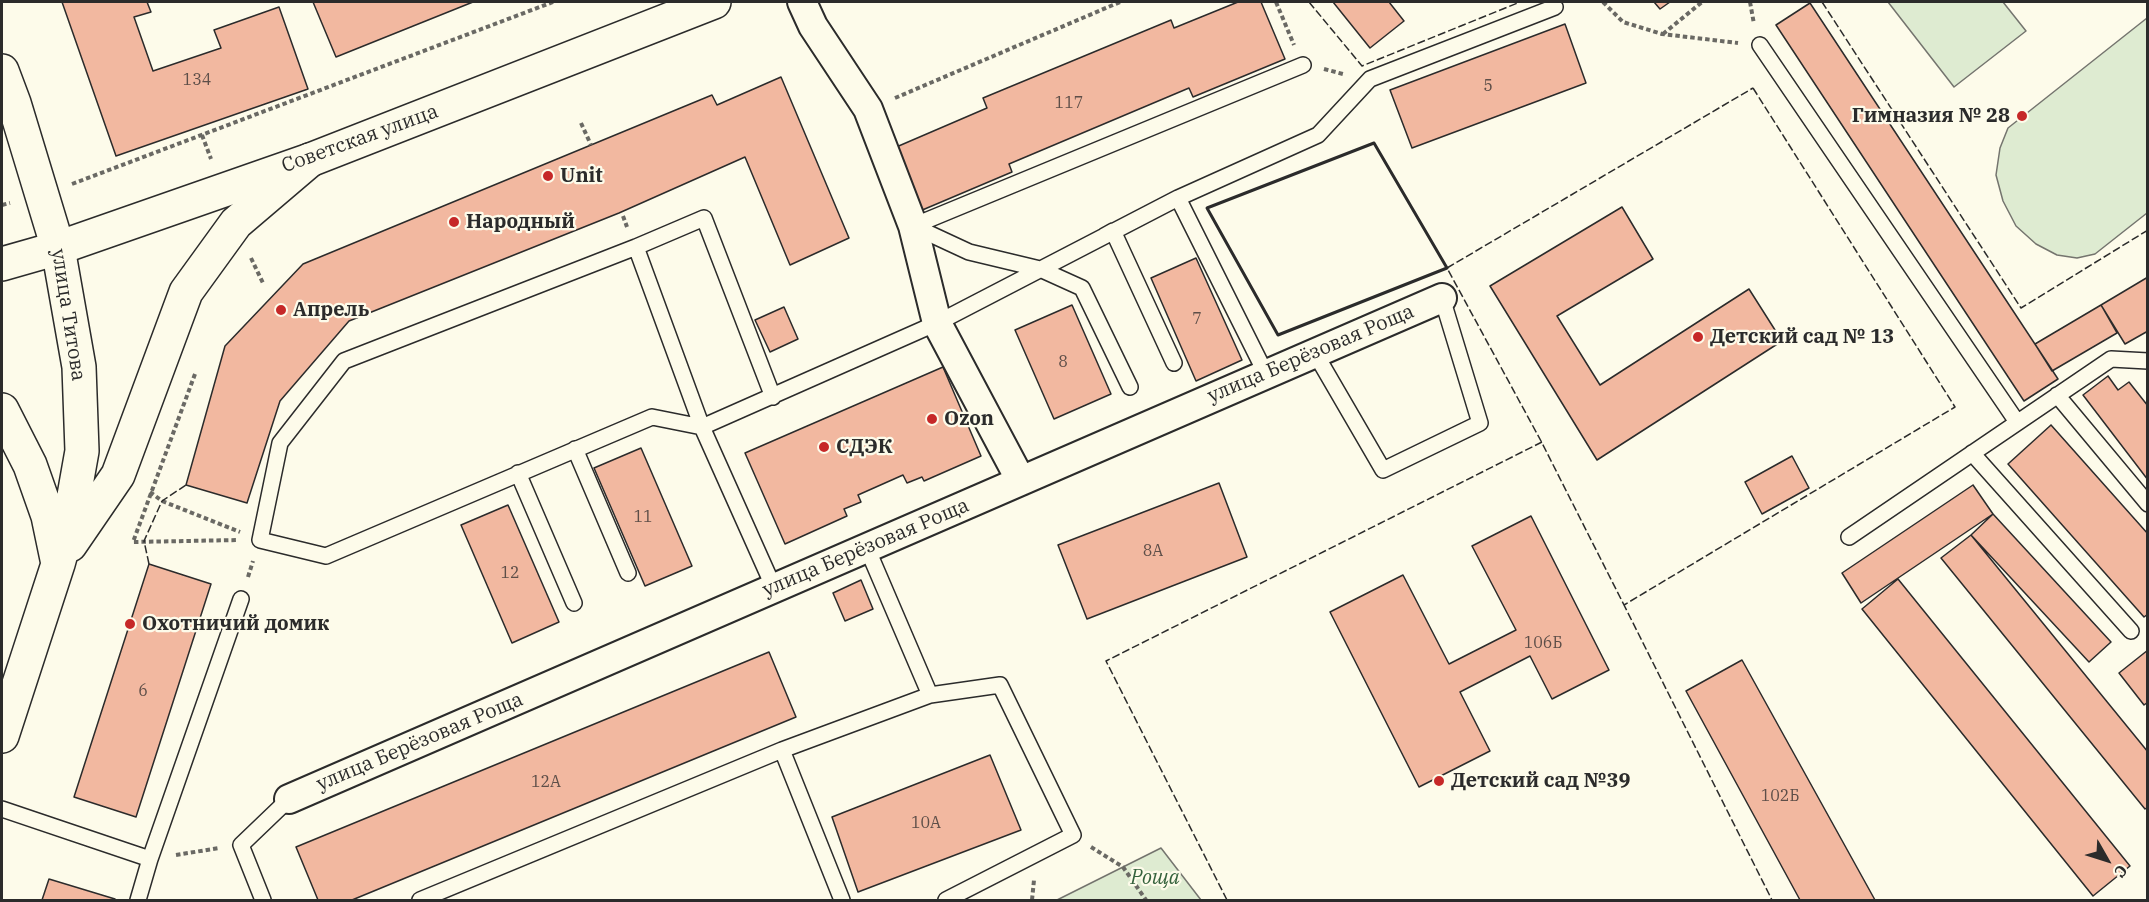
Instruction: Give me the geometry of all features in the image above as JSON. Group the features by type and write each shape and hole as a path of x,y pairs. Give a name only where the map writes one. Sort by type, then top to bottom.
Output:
{"main road":[{"name":"Советская улица","path":"2,264 58,248 310,160 714,2"},
{"name":"улица Титова","path":"2,71 58,248 79,367 82,451 69,524 58,564 2,736"},
{"path":"58,564 118,476 186,292 236,223 310,160"},
{"path":"2,410 30,465 48,516 58,564"}],"street":[{"path":"802,2 813,26 868,109 913,226 937,323 1021,481"},
{"name":"улица Берёзовая Роща","path":"290,798 1442,298"}],"lane":[{"path":"773,397 704,218 636,247 344,361 280,443 260,540 326,556 652,417 702,427 773,397 937,323 1178,198 1318,135 1370,79 1555,7"},
{"path":"1760,45 2017,423"},
{"path":"913,226 1303,65"},
{"path":"1178,198 1266,374"},
{"path":"913,226 969,252 1040,269 1082,288 1130,387"},
{"path":"1113,231 1174,363"},
{"path":"636,247 702,427 774,588"},
{"path":"1315,353 1383,470 1480,423 1442,298"},
{"path":"1849,537 2111,359 2148,361"},
{"path":"2057,395 2148,504"},
{"path":"575,449 628,573"},
{"path":"1972,453 2131,631"},
{"path":"518,473 574,603"},
{"path":"867,548 930,695"},
{"path":"138,900 150,859 241,599"},
{"path":"420,900 782,750 930,695 1000,685 1073,835 946,900"},
{"path":"782,750 842,900"},
{"path":"263,900 241,845 290,798"},
{"path":"2,809 150,859"}],"path":[{"path":"2,206 43,195 550,2"},
{"path":"868,109 1120,2"},
{"path":"1603,2 1623,22 1662,34 1760,45"},
{"path":"1662,34 1702,2"},
{"path":"581,123 591,145"},
{"path":"195,374 133,542 260,540"},
{"path":"150,492 162,501 260,540"},
{"path":"241,599 260,540"},
{"path":"1073,835 1123,867 1146,900"},
{"path":"150,859 241,845"}],"green space":[{"path":"1888,2 2003,2 2026,31 1954,87"},
{"path":"2147,18 2147,213 2095,254 2077,258 2057,255 2036,244 2016,226 2003,201 1996,175 2000,148 2008,128"},
{"name":"Роща","path":"1161,848 1201,900 1057,900"}],"building":[{"path":"62,2 147,2 151,12 134,17 153,71 221,48 214,30 279,7 308,89 116,156"},
{"path":"313,2 473,2 336,57"},
{"path":"1238,2 1261,2 1285,59 1193,97 1189,88 1009,164 1012,172 920,211 894,148 987,108 983,98 1171,20 1174,28"},
{"path":"1333,2 1389,2 1404,21 1370,48"},
{"path":"1654,2 1670,2 1660,9"},
{"path":"1810,3 2058,379 2024,401 1776,25"},
{"path":"1565,24 1586,83 1412,148 1390,90"},
{"path":"781,77 849,238 790,265 745,157 619,213 349,321 280,401 247,503 186,485 225,346 303,264 712,95 717,105"},
{"path":"1622,207 1653,259 1557,316 1600,385 1749,289 1782,341 1597,460 1490,286"},
{"path":"1196,258 1242,360 1196,381 1151,278"},
{"path":"2148,277 2148,331 2125,344 2101,305"},
{"path":"1072,305 1111,394 1054,419 1015,330"},
{"path":"2101,305 2117,333 2052,371 2035,344"},
{"path":"784,307 798,339 770,352 755,320"},
{"path":"943,367 981,456 924,481 922,477 907,483 903,475 858,495 861,502 844,509 847,516 785,544 745,453"},
{"path":"2108,376 2118,390 2129,382 2148,406 2148,480 2083,395"},
{"path":"2051,425 2148,534 2148,614 2144,617 2008,464"},
{"path":"641,448 692,566 645,586 594,468"},
{"path":"1792,456 1809,488 1762,514 1745,482"},
{"path":"1219,483 1247,557 1087,619 1058,545"},
{"path":"1973,485 1993,514 1861,603 1842,573"},
{"path":"508,505 559,622 512,643 461,525"},
{"path":"1993,514 2111,642 2089,662 1971,535"},
{"path":"1531,516 1609,670 1552,699 1530,656 1460,692 1490,751 1419,787 1330,612 1403,575 1449,664 1516,630 1472,546"},
{"path":"1971,535 2148,752 2148,807 2145,809 1941,558"},
{"path":"149,564 211,584 136,817 74,797"},
{"path":"1898,579 2130,866 2093,896 1862,609"},
{"path":"861,580 873,609 845,621 833,593"},
{"path":"2148,650 2148,702 2144,705 2119,673"},
{"path":"769,652 796,717 352,900 318,900 296,847"},
{"path":"1742,660 1875,900 1800,900 1686,691"},
{"path":"990,755 1021,830 858,892 832,817"},
{"path":"49,879 115,899 42,900"}],"fence":[{"path":"1309,2 1362,66 1520,2"},
{"path":"1822,2 2021,308 2148,230"},
{"path":"1753,88 1955,407 1624,605 1541,441 1447,268 1753,88"},
{"path":"1227,900 1106,661 1542,442"},
{"path":"149,564 144,541 162,501 186,485"},
{"path":"1623,603 1772,900"}],"wall":[{"path":"1374,143 1447,268 1278,335 1207,208 1374,143"}],"place":[{"name":"Гимназия № 28","path":"2022,116"},
{"name":"Unit","path":"548,176"},
{"name":"Народный","path":"454,222"},
{"name":"Апрель","path":"281,310"},
{"name":"Детский сад № 13","path":"1698,337"},
{"name":"Ozon","path":"932,419"},
{"name":"СДЭК","path":"824,447"},
{"name":"Охотничий домик","path":"130,624"},
{"name":"Детский сад №39","path":"1439,781"}]}
